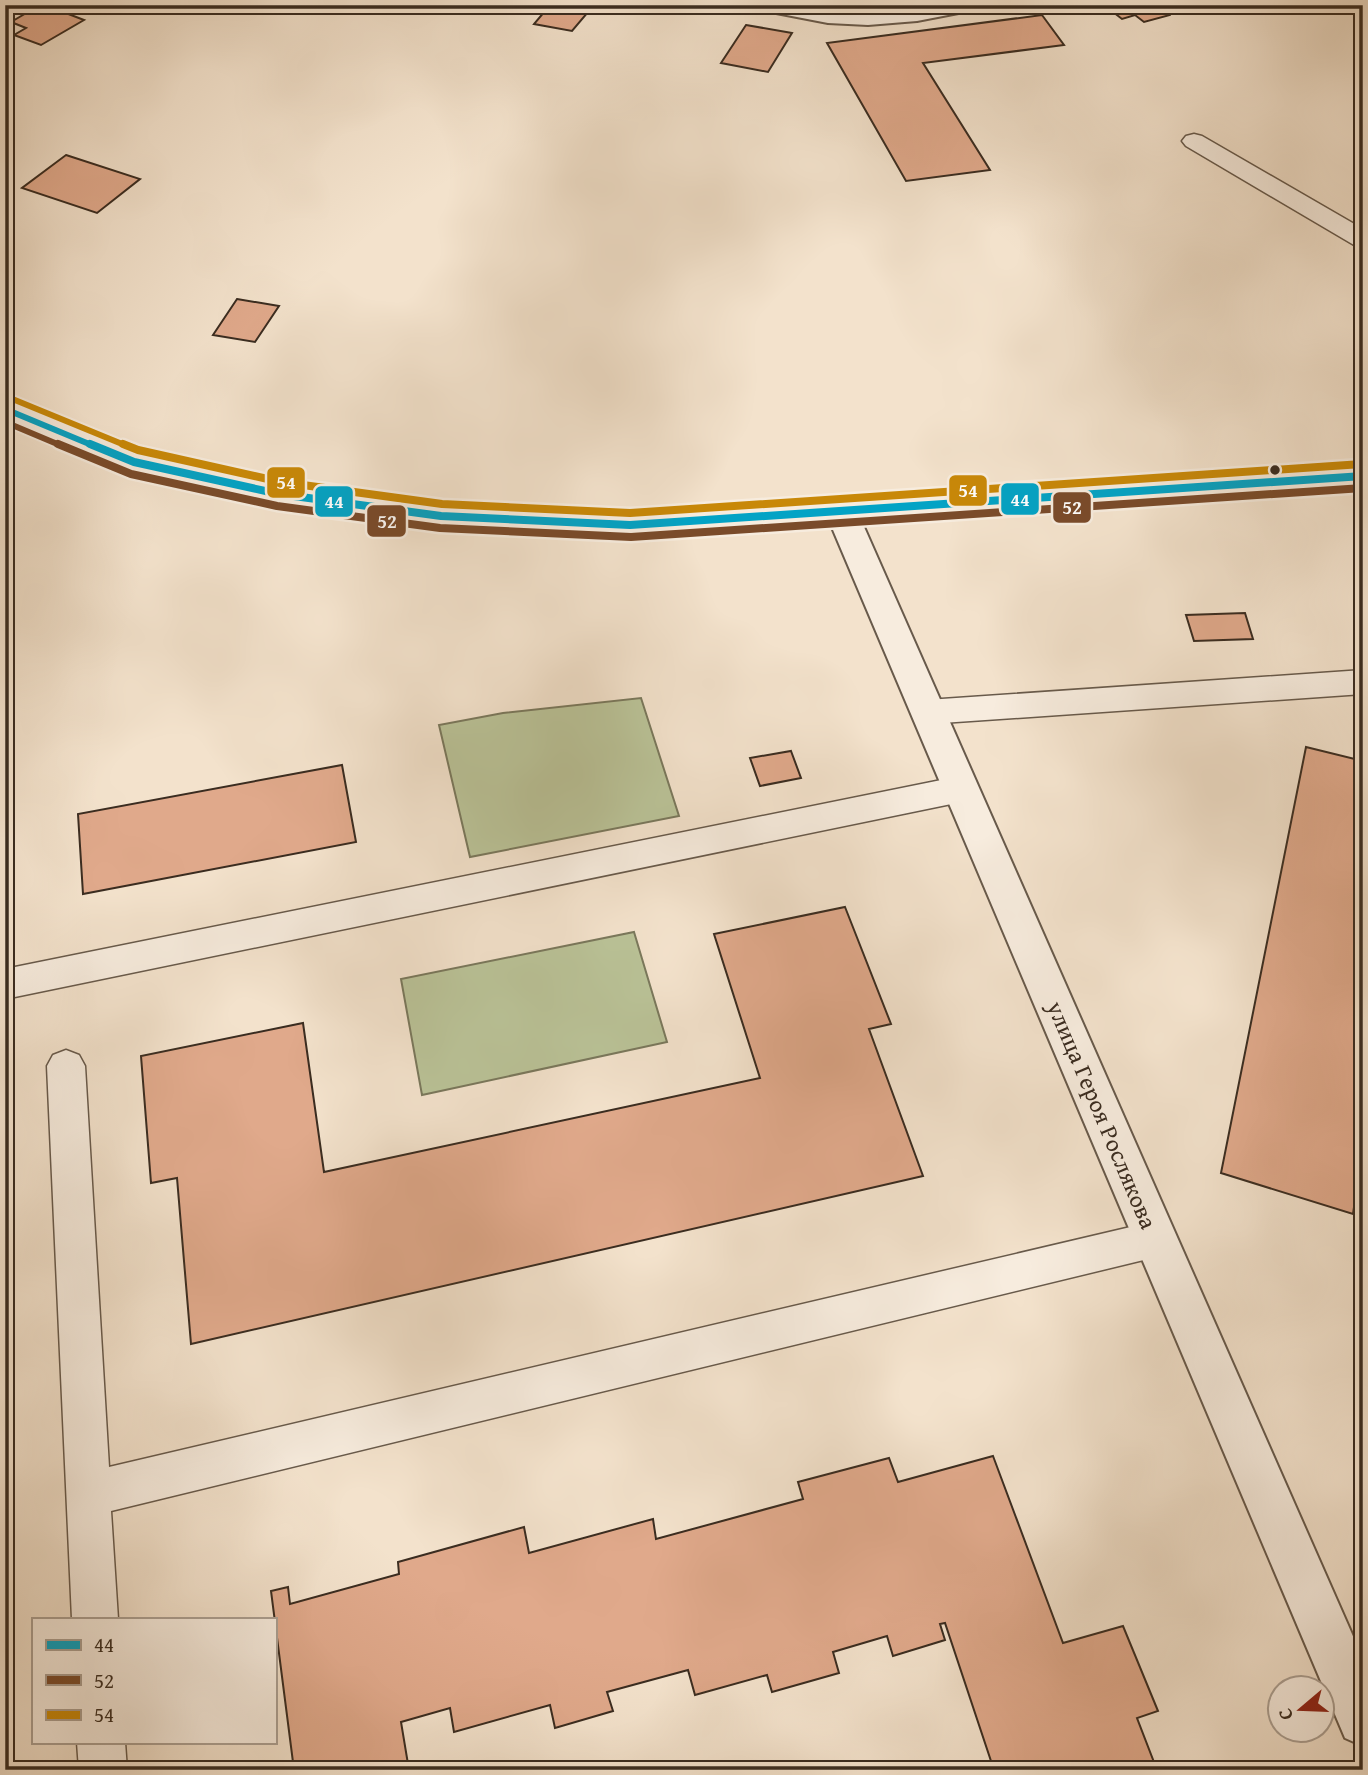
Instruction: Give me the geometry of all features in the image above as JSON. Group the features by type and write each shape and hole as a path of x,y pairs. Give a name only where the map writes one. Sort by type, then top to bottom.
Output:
{"street":[{"path":"771,5 836,17 875,18 919,14 965,5"},
{"path":"5,409 134,462 279,494 358,506 483,519 630,525 1363,477"},
{"name":"улица Героя Рослякова","path":"841,511 1363,1720"}],"lane":[{"path":"1194,141 1363,240"},
{"path":"927,712 1363,682"},
{"path":"5,984 961,789"},
{"path":"66,1066 95,1618"},
{"path":"89,1494 1156,1239"},
{"path":"101,1744 103,1770"}],"green space":[{"path":"641,698 679,816 470,857 439,725 503,713"},
{"path":"634,932 667,1042 422,1095 401,979"}],"building":[{"path":"40,5 84,20 41,45 14,35 26,28 11,22"},
{"path":"550,5 594,5 572,31 534,24"},
{"path":"1104,5 1197,6 1185,11 1173,8 1170,15 1144,22 1135,15 1122,19"},
{"path":"1042,15 1064,45 923,63 990,170 906,181 827,43"},
{"path":"746,25 792,33 768,72 721,63"},
{"path":"66,155 140,179 97,213 22,188"},
{"path":"237,299 279,306 255,342 213,335"},
{"path":"1245,613 1253,639 1194,641 1186,615"},
{"path":"1306,747 1363,761 1363,1147 1353,1214 1221,1173"},
{"path":"791,751 801,778 760,786 750,758"},
{"path":"342,765 356,842 83,894 78,814"},
{"path":"845,907 891,1024 869,1029 923,1176 191,1344 177,1178 151,1183 141,1056 303,1023 324,1172 760,1078 714,934"},
{"path":"993,1456 1063,1643 1123,1626 1158,1711 1137,1718 1157,1770 994,1770 945,1623 940,1624 945,1640 893,1656 887,1636 833,1652 839,1673 772,1692 767,1675 695,1695 688,1670 607,1692 613,1711 555,1728 550,1705 454,1732 450,1708 401,1722 409,1770 294,1770 271,1591 288,1587 290,1604 399,1574 398,1562 524,1527 529,1553 653,1519 656,1539 803,1499 798,1482 889,1458 898,1482"}],"transit line":[{"name":"54","path":"10,398 138,450 281,482 442,504 630,513 1362,464"},
{"name":"44","path":"5,409 134,462 279,494 441,516 630,525 1363,476"},
{"name":"52","path":"5,422 131,474 277,506 440,528 631,537 1363,488"}]}
